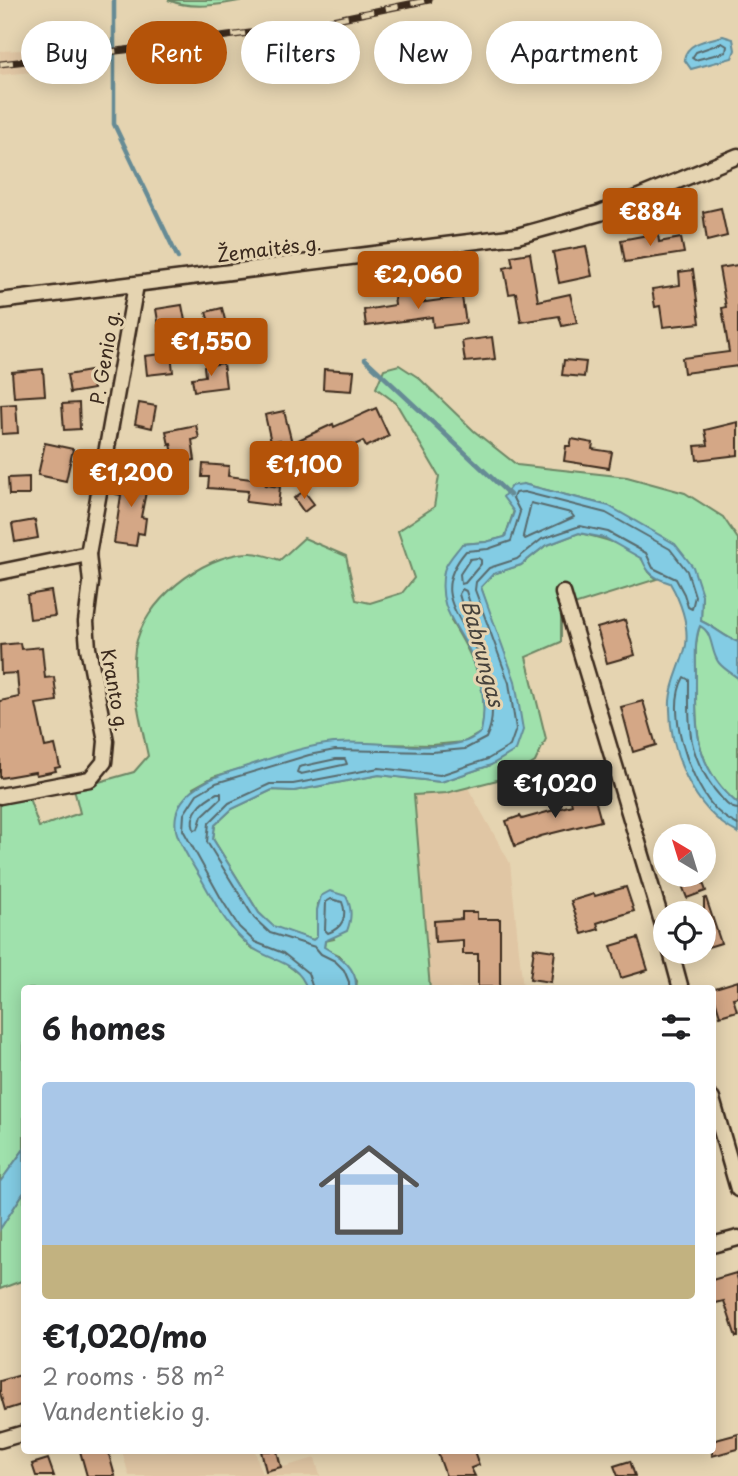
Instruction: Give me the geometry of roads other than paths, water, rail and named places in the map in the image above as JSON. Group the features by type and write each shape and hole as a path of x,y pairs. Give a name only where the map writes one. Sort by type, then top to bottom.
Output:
{"street":[{"name":"Žemaitės g.","path":"0,301 517,236 600,213 738,160"},
{"name":"P. Genio g.","path":"88,554 136,285"},
{"path":"0,572 88,554"},
{"name":"Kranto g.","path":"0,796 90,779 104,762 106,741 86,622 92,583 88,554"},
{"path":"563,593 656,901"},
{"path":"674,964 680,985"},
{"path":"716,1114 738,1189"},
{"path":"716,1244 738,1238"},
{"path":"0,1440 21,1434"}],"water":[{"path":"723,36 733,39 735,50 732,58 691,69 684,59 689,49"},
{"name":"Babrungas","path":"523,484 609,506 675,544 693,567 702,595 701,621 738,642 738,678 719,663 708,633 700,626 696,657 696,713 700,746 705,761 723,790 738,804 738,833 708,810 696,794 686,777 673,739 670,701 687,637 683,612 674,590 670,583 652,575 642,559 605,538 579,533 545,546 521,565 493,574 481,587 515,681 523,730 516,750 491,765 441,782 379,775 294,791 272,790 232,809 215,825 213,839 259,913 273,926 313,940 317,937 317,910 321,896 330,891 346,896 351,913 347,931 325,941 324,947 351,969 356,985 305,985 290,967 250,946 224,917 180,842 176,830 179,808 184,798 211,779 309,747 350,742 448,745 468,741 481,732 483,702 478,672 445,605 444,571 462,544 505,537 514,512 503,497 511,486"},
{"path":"21,1153 21,1197 0,1229 0,1182"}],"waterway":[{"path":"114,0 114,124 178,258"},
{"path":"365,359 510,495"}],"railway":[{"path":"0,64 308,25 429,0"}]}
